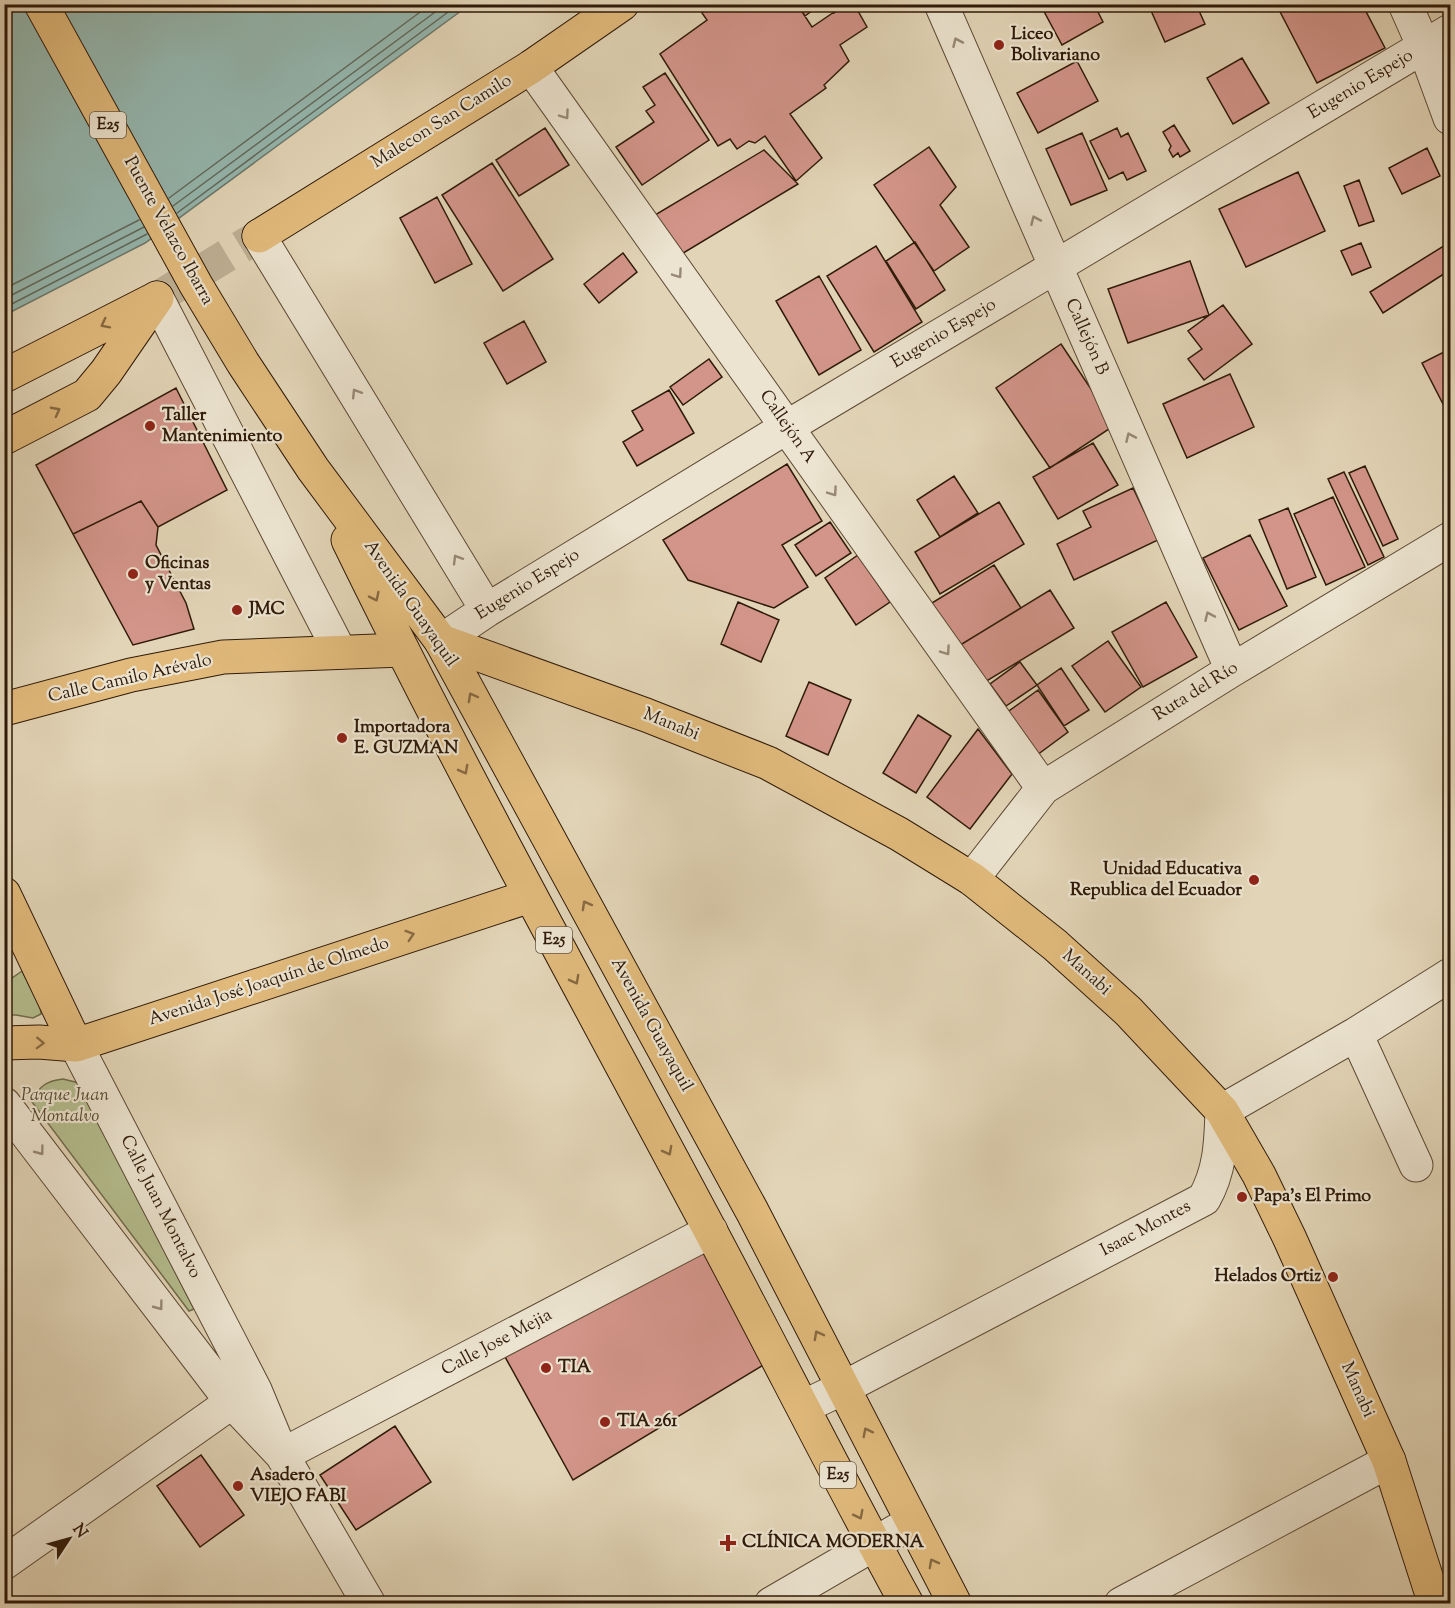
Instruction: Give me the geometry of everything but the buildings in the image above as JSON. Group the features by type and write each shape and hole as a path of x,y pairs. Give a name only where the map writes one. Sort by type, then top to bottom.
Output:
{"main road":[{"name":"Puente Velazco Ibarra","path":"41,4 175,246 243,363"},
{"name":"Malecon San Camilo","path":"259,236 531,67 622,4"},
{"path":"4,376 157,298"},
{"path":"4,438 87,395 106,372 157,298"},
{"name":"Avenida Guayaquil","path":"243,363 312,469 441,641 752,1211 845,1387 955,1604"},
{"name":"Avenida Guayaquil","path":"312,469 402,650 530,896 711,1231 907,1604"},
{"name":"Manabi","path":"441,641 646,714 768,763 899,834 972,879 1055,945 1128,1011 1222,1112 1259,1175 1389,1461 1435,1604"},
{"name":"Calle Camilo Arévalo","path":"4,710 131,675 223,657 402,650"},
{"name":"Calle Juan Montalvo","path":"4,894 76,1045"},
{"name":"Avenida José Joaquín de Olmedo","path":"4,1043 39,1042 76,1045 530,896"}],"street":[{"name":"Callejón B","path":"941,4 1232,670"},
{"path":"1405,4 1437,39 1450,118"},
{"name":"Eugenio Espejo","path":"441,641 487,610 787,427 1437,39"},
{"name":"Callejón A","path":"531,67 1043,788"},
{"path":"259,236 487,610"},
{"path":"157,298 340,652"},
{"name":"Ruta del Río","path":"972,879 1043,788 1232,670 1450,540"},
{"path":"1222,1112 1356,1034 1450,975"},
{"path":"1356,1034 1416,1165"},
{"name":"Calle Juan Montalvo","path":"76,1045 255,1390 282,1455 369,1604"},
{"name":"Calle Juan Montalvo","path":"4,1104 232,1402 282,1455"},
{"name":"Isaac Montes","path":"803,1407 1204,1199 1213,1184 1217,1170 1221,1146 1222,1112"},
{"name":"Calle Jose Mejia","path":"282,1455 711,1231"},
{"path":"4,1563 232,1402"},
{"path":"1121,1604 1389,1461"},
{"path":"771,1604 912,1522"}],"green space":[{"path":"22,971 40,1006 41,1014 33,1018 5,1015 5,983"},
{"name":"Parque Juan Montalvo","path":"63,1079 79,1083 194,1309 189,1311 32,1102 44,1085"}],"water":[{"path":"5,5 469,5 145,243 5,315"}],"tunnel":[{"path":"157,298 259,236"}],"place":[{"name":"Liceo Bolivariano","path":"999,45"},
{"name":"Taller Mantenimiento","path":"150,426"},
{"name":"Oficinas y Ventas","path":"133,574"},
{"name":"JMC","path":"237,610"},
{"name":"Importadora E. GUZMAN","path":"342,738"},
{"name":"Unidad Educativa Republica del Ecuador","path":"1254,880"},
{"name":"Papa's El Primo","path":"1242,1197"},
{"name":"Helados Ortiz","path":"1333,1277"},
{"name":"TIA","path":"546,1368"},
{"name":"TIA 261","path":"605,1422"},
{"name":"Asadero VIEJO FABI","path":"238,1486"},
{"name":"CLÍNICA MODERNA","path":"728,1543"}]}
